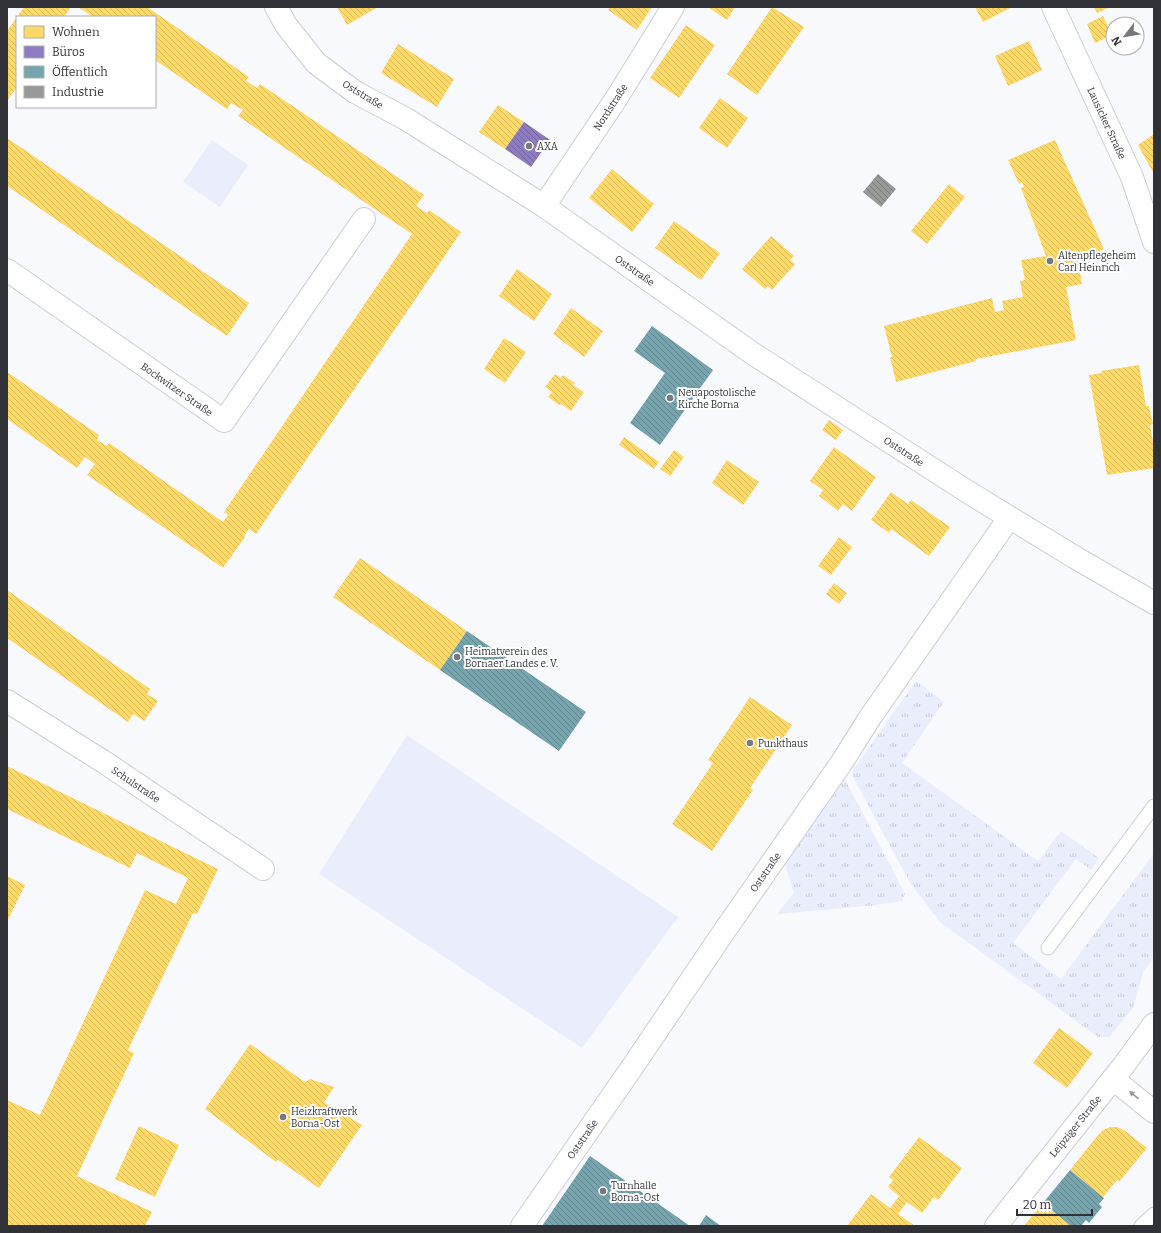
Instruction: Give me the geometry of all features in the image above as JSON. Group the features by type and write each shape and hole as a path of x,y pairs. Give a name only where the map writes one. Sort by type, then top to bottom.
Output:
{"street":[{"name":"Oststraße","path":"276,7 286,25 316,64 355,92 406,119 544,206 752,353 1009,518 1154,603"},
{"name":"Nordstraße","path":"544,206 616,99 673,7"},
{"name":"Lausicker Straße","path":"1053,7 1132,177 1154,242"},
{"name":"Bockwitzer Straße","path":"7,270 224,421 364,219"},
{"name":"Oststraße","path":"522,1226 842,762 869,719 1009,518"},
{"name":"Schulstraße","path":"7,701 104,762 263,869"},
{"name":"Leipziger Straße","path":"996,1226 1154,1024"},
{"path":"1113,1078 1154,1112"}],"lane":[{"path":"1048,948 1154,806"},
{"path":"1141,1226 1154,1214"}],"green space":[{"path":"212,140 248,165 220,207 183,182"},
{"path":"916,681 944,702 902,763 1038,861 1061,831 1099,858 1091,870 1076,859 1013,943 1061,979 1154,853 1154,957 1143,972 1133,1008 1109,1037 1098,1037 940,922 910,883 851,773"},
{"path":"407,735 678,917 582,1048 319,874"},
{"path":"841,772 905,894 902,901 877,905 777,914 794,893 782,855"}],"building: Wohnen":[{"path":"24,7 71,7 65,16 18,16"},
{"path":"78,7 147,7 249,77 246,81 257,88 260,84 424,195 416,206 427,213 429,210 461,232 256,534 249,529 223,568 87,475 95,464 85,457 77,468 7,419 7,372 99,435 97,440 107,446 109,443 223,522 228,515 224,512 412,234 238,116 243,110 231,103 227,109 156,61 156,16 92,16"},
{"path":"337,7 378,7 347,25"},
{"path":"610,7 652,7 637,30 608,10"},
{"path":"708,7 735,7 727,20"},
{"path":"772,7 804,27 757,95 727,74"},
{"path":"975,7 1012,7 983,22"},
{"path":"1094,7 1110,7 1097,13"},
{"path":"1103,16 1105,20 1105,38 1095,43 1087,24"},
{"path":"16,18 16,88 7,101 7,31"},
{"path":"686,25 715,45 679,98 650,78"},
{"path":"1029,41 1042,70 1008,86 995,56"},
{"path":"398,44 454,79 437,107 381,73"},
{"path":"720,98 748,118 727,148 699,128"},
{"path":"498,105 524,122 505,149 479,132"},
{"path":"1154,134 1154,174 1138,145"},
{"path":"7,138 249,303 227,336 7,186"},
{"name":"Altenpflegeheim Carl Heinrich","path":"1055,140 1104,249 1078,261 1082,284 1066,287 1076,340 976,359 976,361 896,382 890,357 892,357 884,326 992,298 995,312 1004,310 1002,301 1023,297 1020,281 1025,280 1021,260 1046,256 1021,188 1024,187 1022,182 1019,184 1008,160"},
{"path":"612,169 654,204 632,232 589,198"},
{"path":"949,184 965,197 927,244 911,231"},
{"path":"674,221 720,253 701,280 655,248"},
{"path":"771,236 794,256 790,260 795,264 772,290 768,286 765,289 742,269"},
{"path":"517,269 552,294 534,321 499,296"},
{"path":"571,308 603,331 584,357 553,334"},
{"path":"504,338 526,352 505,383 484,369"},
{"path":"1139,365 1146,406 1149,406 1153,424 1150,425 1154,448 1154,468 1107,475 1089,375 1102,373 1101,371"},
{"path":"555,374 561,378 563,375 575,383 573,385 584,392 571,411 548,397 552,392 545,387"},
{"path":"829,420 843,430 836,440 822,430"},
{"path":"624,437 659,462 654,469 619,445"},
{"path":"834,447 876,477 852,511 843,504 838,511 819,496 823,490 810,481"},
{"path":"674,450 684,457 670,476 660,469"},
{"path":"727,460 759,482 743,505 712,483"},
{"path":"891,492 908,504 911,500 950,527 929,556 891,529 889,533 871,520"},
{"path":"839,537 852,547 831,575 818,566"},
{"path":"360,558 467,631 440,670 333,597"},
{"path":"834,583 847,593 839,604 826,594"},
{"path":"7,590 150,689 147,694 158,701 144,721 133,714 128,722 7,638"},
{"path":"750,697 792,725 750,788 753,790 712,851 672,824 713,763 708,760"},
{"path":"7,766 218,869 197,914 193,913 128,1050 134,1053 77,1176 152,1212 145,1226 7,1226 7,1100 40,1115 145,890 176,904 188,878 137,853 130,868 7,809"},
{"path":"7,876 25,885 7,922"},
{"path":"1059,1028 1093,1053 1067,1088 1033,1063"},
{"name":"Heizkraftwerk Borna-Ost","path":"250,1044 305,1082 310,1079 334,1087 324,1102 362,1125 319,1188 278,1160 276,1162 205,1109"},
{"path":"139,1126 179,1145 155,1197 115,1179"},
{"path":"1110,1127 1117,1127 1124,1130 1147,1148 1119,1182 1117,1180 1103,1197 1070,1170 1098,1135 1103,1130"},
{"path":"919,1137 962,1168 938,1200 934,1197 922,1213 907,1202 898,1214 915,1226 847,1226 871,1194 890,1208 899,1196 888,1187 893,1180 889,1177"},
{"path":"1043,1203 1071,1226 1024,1226"}],"building: Büros":[{"path":"524,122 550,140 531,167 505,149"}],"building: Öffentlich":[{"name":"Neuapostolische Kirche Borna","path":"652,326 713,370 660,445 630,423 665,373 634,351"},
{"path":"467,631 586,712 559,751 440,670"},
{"name":"Turnhalle Borna-Ost","path":"590,1156 690,1226 542,1226"},
{"path":"1070,1170 1104,1198 1099,1204 1102,1207 1089,1223 1086,1220 1081,1226 1071,1226 1043,1203"},
{"path":"706,1215 714,1221 721,1226 699,1226"}],"building: Industrie":[{"path":"878,174 896,189 881,207 863,192"}],"place":[{"name":"AXA","path":"529,146"},
{"name":"Altenpflegeheim Carl Heinrich","path":"1050,261"},
{"name":"Neuapostolische Kirche Borna","path":"670,398"},
{"name":"Heimatverein des Bornaer Landes e. V.","path":"457,657"},
{"name":"Punkthaus","path":"750,743"},
{"name":"Heizkraftwerk Borna-Ost","path":"283,1117"},
{"name":"Turnhalle Borna-Ost","path":"603,1191"}]}
